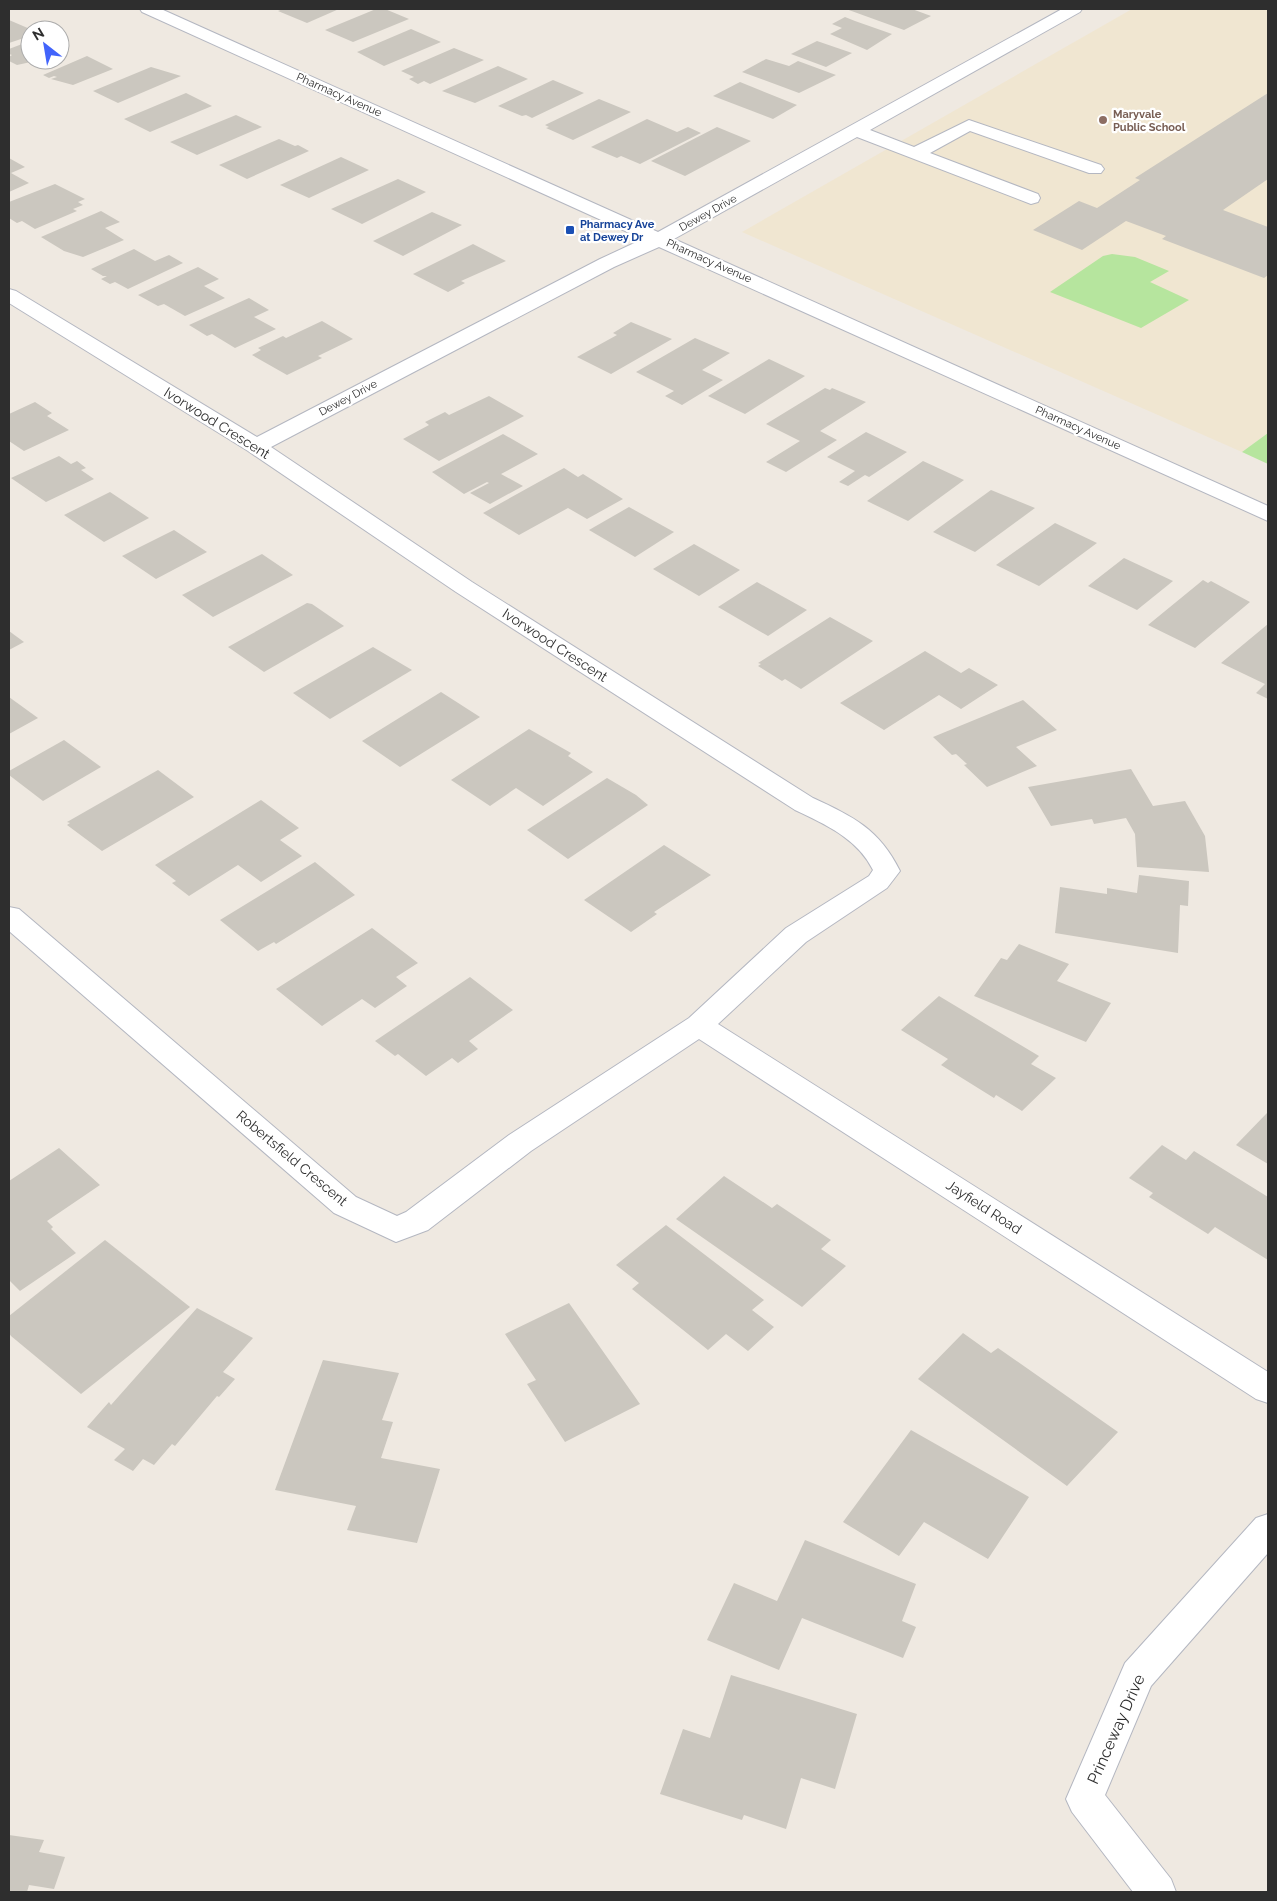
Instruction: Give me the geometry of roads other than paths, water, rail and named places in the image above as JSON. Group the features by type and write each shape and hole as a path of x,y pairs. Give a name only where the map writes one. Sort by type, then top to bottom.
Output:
{"street":[{"name":"Pharmacy Avenue","path":"148,9 1268,514"},
{"name":"Dewey Drive","path":"256,446 607,263 660,239 858,131 1074,9"},
{"path":"916,153 968,125 1095,169"},
{"path":"858,131 1031,198"},
{"name":"Ivorwood Crescent","path":"9,295 256,446 514,618 804,804 854,828 880,855 887,872 878,882 796,935 699,1026"},
{"name":"Robertsfield Crescent","path":"9,916 345,1205 396,1230 417,1221 520,1143 699,1026"},
{"name":"Jayfield Road","path":"699,1026 1268,1389"},
{"name":"Princeway Drive","path":"1156,1892 1085,1799 1138,1675 1268,1529"}],"place":[{"name":"Maryvale Public School","path":"1103,120"},
{"name":"Pharmacy Ave at Dewey Dr","path":"570,230"}]}
